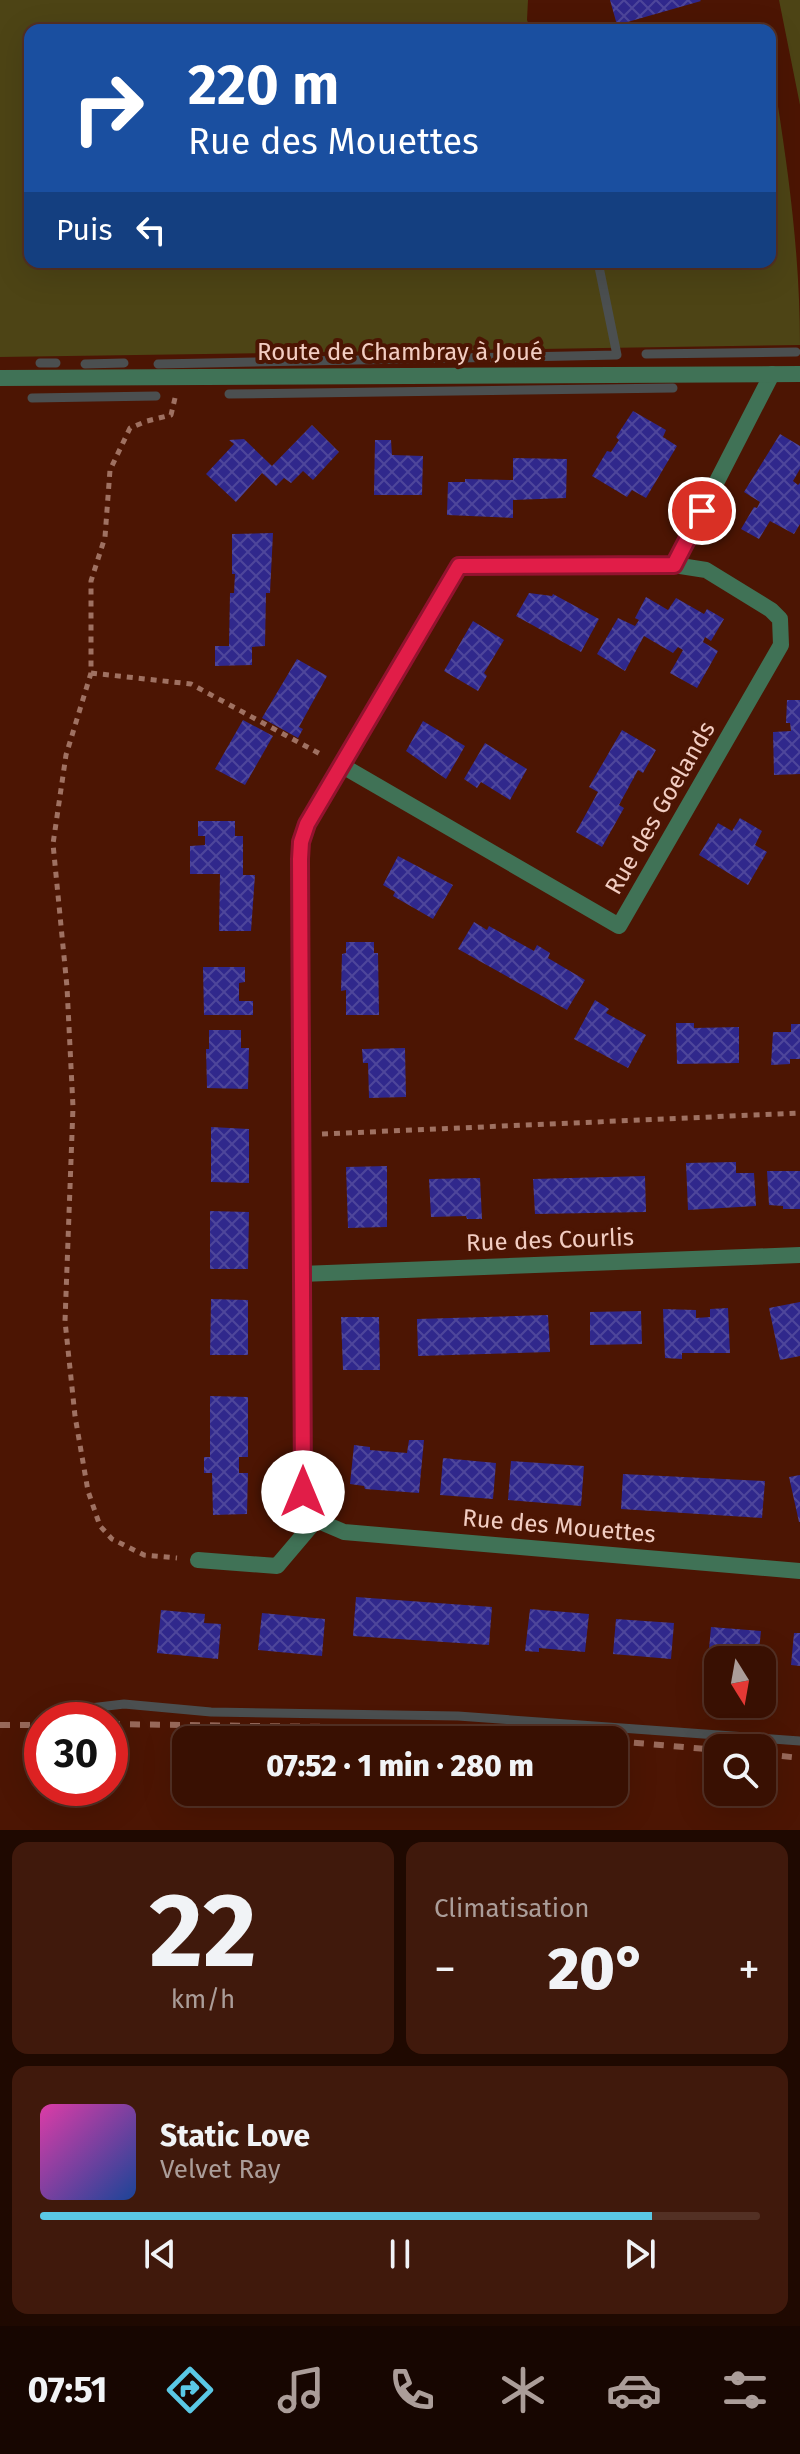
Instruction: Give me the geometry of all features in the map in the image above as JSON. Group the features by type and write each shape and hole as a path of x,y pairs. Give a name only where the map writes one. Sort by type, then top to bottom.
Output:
{"street":[{"path":"198,1560 277,1566 316,1520 303,1492 301,842 307,824 459,566 674,565 772,374"},
{"name":"Route de Chambray à Joué","path":"0,378 800,374"},
{"name":"Rue des Goelands","path":"341,765 619,926 781,645 780,619 771,610 706,570 674,565"},
{"name":"Rue des Courlis","path":"301,1274 800,1255"},
{"name":"Rue des Mouettes","path":"316,1520 344,1532 800,1571"}],"path":[{"path":"179,377 171,415 130,428 110,470 105,537 91,581 91,673 66,755 53,844 67,987 73,1107 65,1321 75,1416 88,1491 100,1526 112,1539 144,1555 198,1560"},
{"path":"91,673 191,684 341,765"},
{"path":"301,1135 800,1113"}],"shaded area":[{"path":"0,0 528,0 529,24 24,24 24,268 776,268 777,100 793,222 800,345 0,357"},
{"path":"779,0 800,0 800,105"}],"building":[{"path":"610,0 701,1 620,24 617,24"},
{"path":"633,411 666,430 663,437 677,446 646,498 632,490 627,497 592,476 607,451 611,452 619,440 616,437"},
{"path":"312,425 339,452 313,480 303,471 291,483 284,478 276,486 262,473 236,502 206,474 234,444 229,440 244,439 272,466"},
{"path":"780,434 800,446 800,469 793,481 798,485 800,483 800,524 794,534 770,521 759,539 741,529 760,502 744,492"},
{"path":"375,440 391,440 392,455 423,456 422,495 374,495"},
{"path":"513,458 567,459 566,498 513,500 513,518 447,515 448,482 465,482 465,479 513,480"},
{"path":"273,533 270,593 266,593 265,646 252,647 252,665 215,666 215,646 229,646 230,593 234,593 235,574 232,574 232,534"},
{"path":"529,593 553,594 599,619 581,652 516,616"},
{"path":"646,597 668,610 676,598 704,614 707,609 724,619 711,641 705,637 703,642 718,651 697,688 670,673 683,650 678,647 673,653 644,636 625,671 597,654 618,618 635,626 639,620 635,618"},
{"path":"473,621 504,640 484,673 487,676 478,691 444,671"},
{"path":"297,659 327,676 299,727 303,729 298,738 262,718"},
{"path":"787,700 800,700 800,774 774,775 773,732 791,731 790,723 786,723"},
{"path":"243,720 273,736 245,785 215,769"},
{"path":"423,721 465,746 446,779 406,751"},
{"path":"622,730 656,750 643,773 638,770 619,805 624,808 602,847 576,832 598,792 589,787"},
{"path":"485,743 527,769 510,800 481,782 477,788 464,779"},
{"path":"740,818 762,831 755,845 767,852 748,885 699,855 718,823 732,831"},
{"path":"198,821 235,821 235,836 243,836 243,875 255,875 251,931 219,931 220,874 190,874 190,846 205,845 205,836 198,836"},
{"path":"398,856 453,885 433,919 393,896 395,892 383,885"},
{"path":"474,922 487,930 489,926 534,951 537,945 550,953 548,958 585,980 567,1010 458,949"},
{"path":"346,942 374,942 374,953 378,953 379,1015 346,1015 346,990 341,991 342,954 346,953"},
{"path":"203,967 245,967 245,982 239,983 239,1001 253,1001 253,1015 204,1015"},
{"path":"595,1000 609,1009 606,1013 646,1035 628,1068 574,1039"},
{"path":"676,1023 694,1023 694,1028 739,1027 739,1063 677,1064"},
{"path":"791,1024 800,1024 800,1059 790,1059 790,1064 771,1065 773,1032 791,1032"},
{"path":"209,1030 241,1030 241,1048 249,1048 248,1089 207,1088"},
{"path":"405,1048 406,1097 369,1098 368,1063 363,1063 362,1049"},
{"path":"211,1127 249,1129 249,1183 211,1182"},
{"path":"736,1162 736,1173 754,1173 756,1206 688,1210 686,1163"},
{"path":"387,1166 387,1227 348,1228 346,1167"},
{"path":"767,1171 800,1171 800,1209 769,1205"},
{"path":"645,1176 646,1212 535,1214 533,1179"},
{"path":"480,1178 482,1219 431,1217 429,1179"},
{"path":"210,1211 249,1212 248,1269 210,1269"},
{"path":"211,1299 248,1300 248,1355 210,1355"},
{"path":"800,1302 800,1356 780,1360 769,1308"},
{"path":"728,1308 730,1353 682,1353 682,1359 665,1358 663,1309 696,1310 696,1318 710,1317 710,1309"},
{"path":"641,1311 642,1344 590,1345 590,1312"},
{"path":"548,1315 550,1352 418,1356 417,1319"},
{"path":"341,1317 379,1317 380,1370 343,1370"},
{"path":"210,1396 248,1397 248,1457 239,1457 239,1473 248,1473 247,1514 213,1515 212,1473 204,1473 204,1457 210,1457"},
{"path":"409,1440 424,1440 419,1493 365,1489 364,1486 350,1484 354,1445 370,1447 370,1450 407,1453"},
{"path":"443,1458 496,1463 493,1499 440,1495"},
{"path":"511,1461 584,1466 581,1506 508,1500"},
{"path":"623,1474 765,1481 762,1518 621,1509"},
{"path":"800,1475 800,1522 799,1522 789,1477"},
{"path":"356,1597 492,1607 489,1645 353,1636"},
{"path":"530,1609 589,1614 585,1652 539,1648 539,1652 525,1651"},
{"path":"161,1610 205,1614 204,1623 221,1624 218,1659 157,1653"},
{"path":"262,1613 325,1619 322,1656 258,1650"},
{"path":"616,1619 674,1623 671,1659 613,1654"},
{"path":"711,1627 761,1631 759,1646 709,1646"},
{"path":"794,1633 800,1633 800,1666 791,1665"}],"waterway":[{"path":"158,364 617,355 599,268"},
{"path":"646,354 796,352"},
{"path":"40,363 56,363"},
{"path":"85,364 124,363"},
{"path":"229,394 673,388"},
{"path":"32,398 156,396"},
{"path":"128,1704 211,1712 458,1716 800,1741"}],"railway":[{"path":"128,1724 258,1726"},
{"path":"0,1725 24,1725"},
{"path":"628,1742 704,1749"},
{"path":"776,1755 800,1758"}],"route":[{"path":"303,1492 300,859 307,824 459,566 674,565 702,511"}]}
